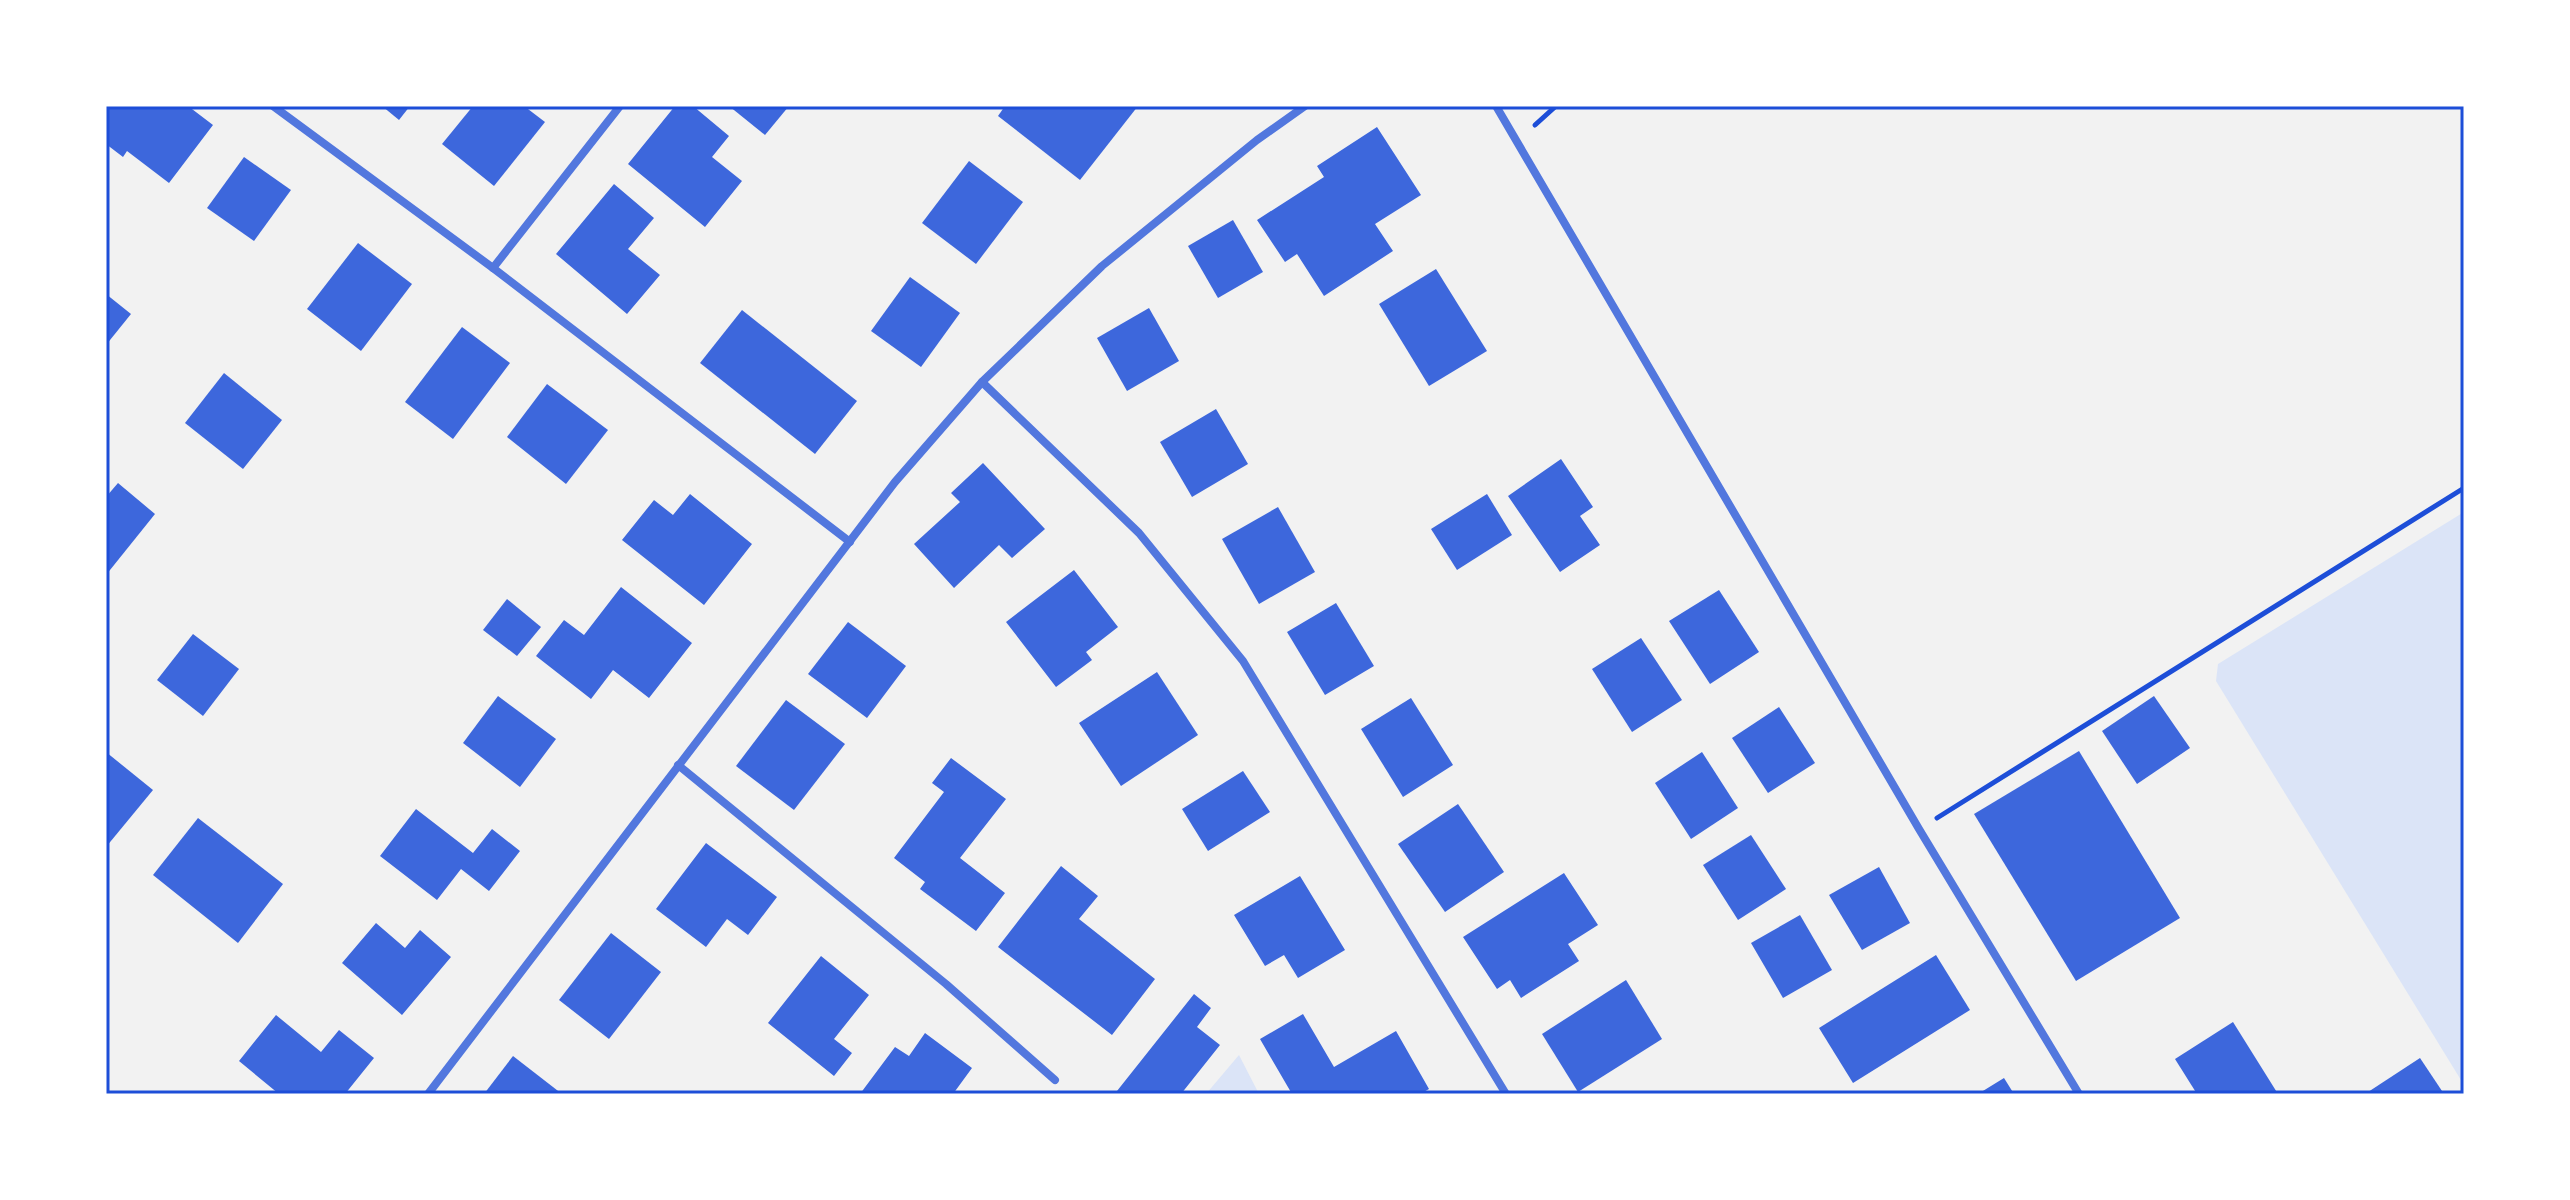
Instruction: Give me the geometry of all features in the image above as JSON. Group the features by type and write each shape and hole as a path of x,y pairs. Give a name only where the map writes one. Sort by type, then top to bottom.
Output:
{"street":[{"path":"273,106 493,268 850,542"},
{"path":"493,268 620,106"},
{"path":"428,1094 895,482 982,382 1102,266 1257,140 1305,106"},
{"path":"1496,106 1919,829 2079,1094"},
{"path":"982,382 1139,533 1243,661 1506,1094"},
{"path":"678,765 946,984 1055,1080"}],"path":[{"path":"1919,829 2464,488"}],"shaded area":[{"path":"2464,512 2464,1085 2216,681 2218,664"},
{"path":"1239,1055 1259,1094 1206,1094"}],"building":[{"path":"106,106 188,106 213,125 169,183 127,151 123,157 106,144"},
{"path":"382,106 410,106 399,120"},
{"path":"473,106 524,106 545,122 494,186 442,144"},
{"path":"675,106 693,106 729,136 712,157 742,181 705,227 628,164"},
{"path":"729,106 789,106 765,135"},
{"path":"1005,106 1138,106 1080,180 998,116"},
{"path":"1377,127 1421,195 1375,224 1393,251 1324,296 1297,254 1285,262 1257,220 1324,177 1317,166"},
{"path":"244,157 291,190 254,241 207,208"},
{"path":"969,161 1023,202 976,264 922,223"},
{"path":"614,184 654,218 628,249 660,275 627,314 556,254"},
{"path":"1233,220 1263,272 1218,298 1188,246"},
{"path":"358,243 412,284 361,351 307,309"},
{"path":"1436,269 1487,351 1429,386 1379,304"},
{"path":"910,277 960,313 921,367 871,331"},
{"path":"106,294 131,314 106,345"},
{"path":"1149,308 1179,361 1127,391 1097,338"},
{"path":"742,310 857,401 815,454 700,363"},
{"path":"462,327 510,363 453,439 405,402"},
{"path":"224,373 282,420 243,469 185,423"},
{"path":"547,384 608,430 566,484 507,437"},
{"path":"1216,409 1248,464 1192,497 1160,442"},
{"path":"1561,459 1593,507 1580,516 1600,545 1560,572 1508,496"},
{"path":"983,463 1045,529 1012,558 999,545 954,588 914,544 960,502 951,493"},
{"path":"118,483 155,514 106,575 106,497"},
{"path":"690,494 752,544 704,605 622,540 654,500 673,515"},
{"path":"1487,494 1512,535 1457,570 1431,529"},
{"path":"1278,507 1315,572 1259,604 1222,539"},
{"path":"1074,570 1118,627 1086,652 1092,660 1056,687 1006,622"},
{"path":"621,587 692,643 649,698 613,670 591,699 536,656 564,620 584,635"},
{"path":"1719,590 1759,652 1710,684 1669,621"},
{"path":"507,599 541,627 517,656 483,630"},
{"path":"1336,603 1374,666 1325,695 1287,632"},
{"path":"848,622 906,666 867,718 808,674"},
{"path":"193,634 239,669 203,716 157,680"},
{"path":"1641,638 1682,700 1632,732 1592,669"},
{"path":"1157,672 1198,735 1121,786 1079,723"},
{"path":"498,696 556,739 520,787 463,743"},
{"path":"2154,696 2190,748 2137,784 2102,731"},
{"path":"1411,698 1453,765 1403,797 1361,729"},
{"path":"786,700 845,744 794,810 736,766"},
{"path":"1779,707 1815,763 1768,793 1732,738"},
{"path":"2079,751 2180,918 2076,981 1974,814"},
{"path":"106,752 153,790 106,847"},
{"path":"1702,752 1738,808 1691,839 1655,783"},
{"path":"951,758 1006,799 960,858 1005,893 976,931 920,889 925,882 894,858 944,792 932,783"},
{"path":"1243,771 1270,812 1208,851 1182,809"},
{"path":"1458,804 1504,872 1445,912 1398,844"},
{"path":"416,809 473,853 492,829 520,851 489,891 461,869 437,900 380,856"},
{"path":"198,818 283,884 238,943 153,875"},
{"path":"1751,835 1786,889 1738,920 1703,865"},
{"path":"706,843 777,897 748,935 727,919 706,947 656,909"},
{"path":"1061,866 1098,896 1079,919 1155,979 1112,1035 998,947"},
{"path":"1879,867 1910,923 1862,950 1829,895"},
{"path":"1564,873 1598,925 1568,944 1579,961 1521,998 1510,980 1497,989 1463,937"},
{"path":"1300,876 1345,950 1298,978 1284,955 1265,966 1234,915"},
{"path":"1800,915 1832,970 1783,998 1751,943"},
{"path":"376,923 405,948 420,930 451,957 402,1015 342,963"},
{"path":"611,933 661,972 609,1039 559,1000"},
{"path":"1936,955 1970,1010 1853,1083 1819,1028"},
{"path":"821,956 869,995 834,1039 852,1053 834,1076 768,1023"},
{"path":"1626,980 1662,1039 1578,1092 1542,1034"},
{"path":"1194,994 1211,1008 1197,1027 1220,1045 1181,1094 1120,1094 1117,1091"},
{"path":"1303,1014 1334,1067 1396,1031 1429,1089 1420,1094 1292,1094 1260,1039"},
{"path":"276,1015 321,1052 339,1030 374,1058 345,1094 279,1094 239,1061"},
{"path":"2233,1022 2278,1094 2197,1094 2175,1059"},
{"path":"925,1033 972,1068 953,1094 860,1094 895,1047 909,1056"},
{"path":"513,1056 562,1094 484,1094"},
{"path":"2420,1058 2444,1094 2365,1094"},
{"path":"2004,1078 2014,1094 1978,1094"}]}
